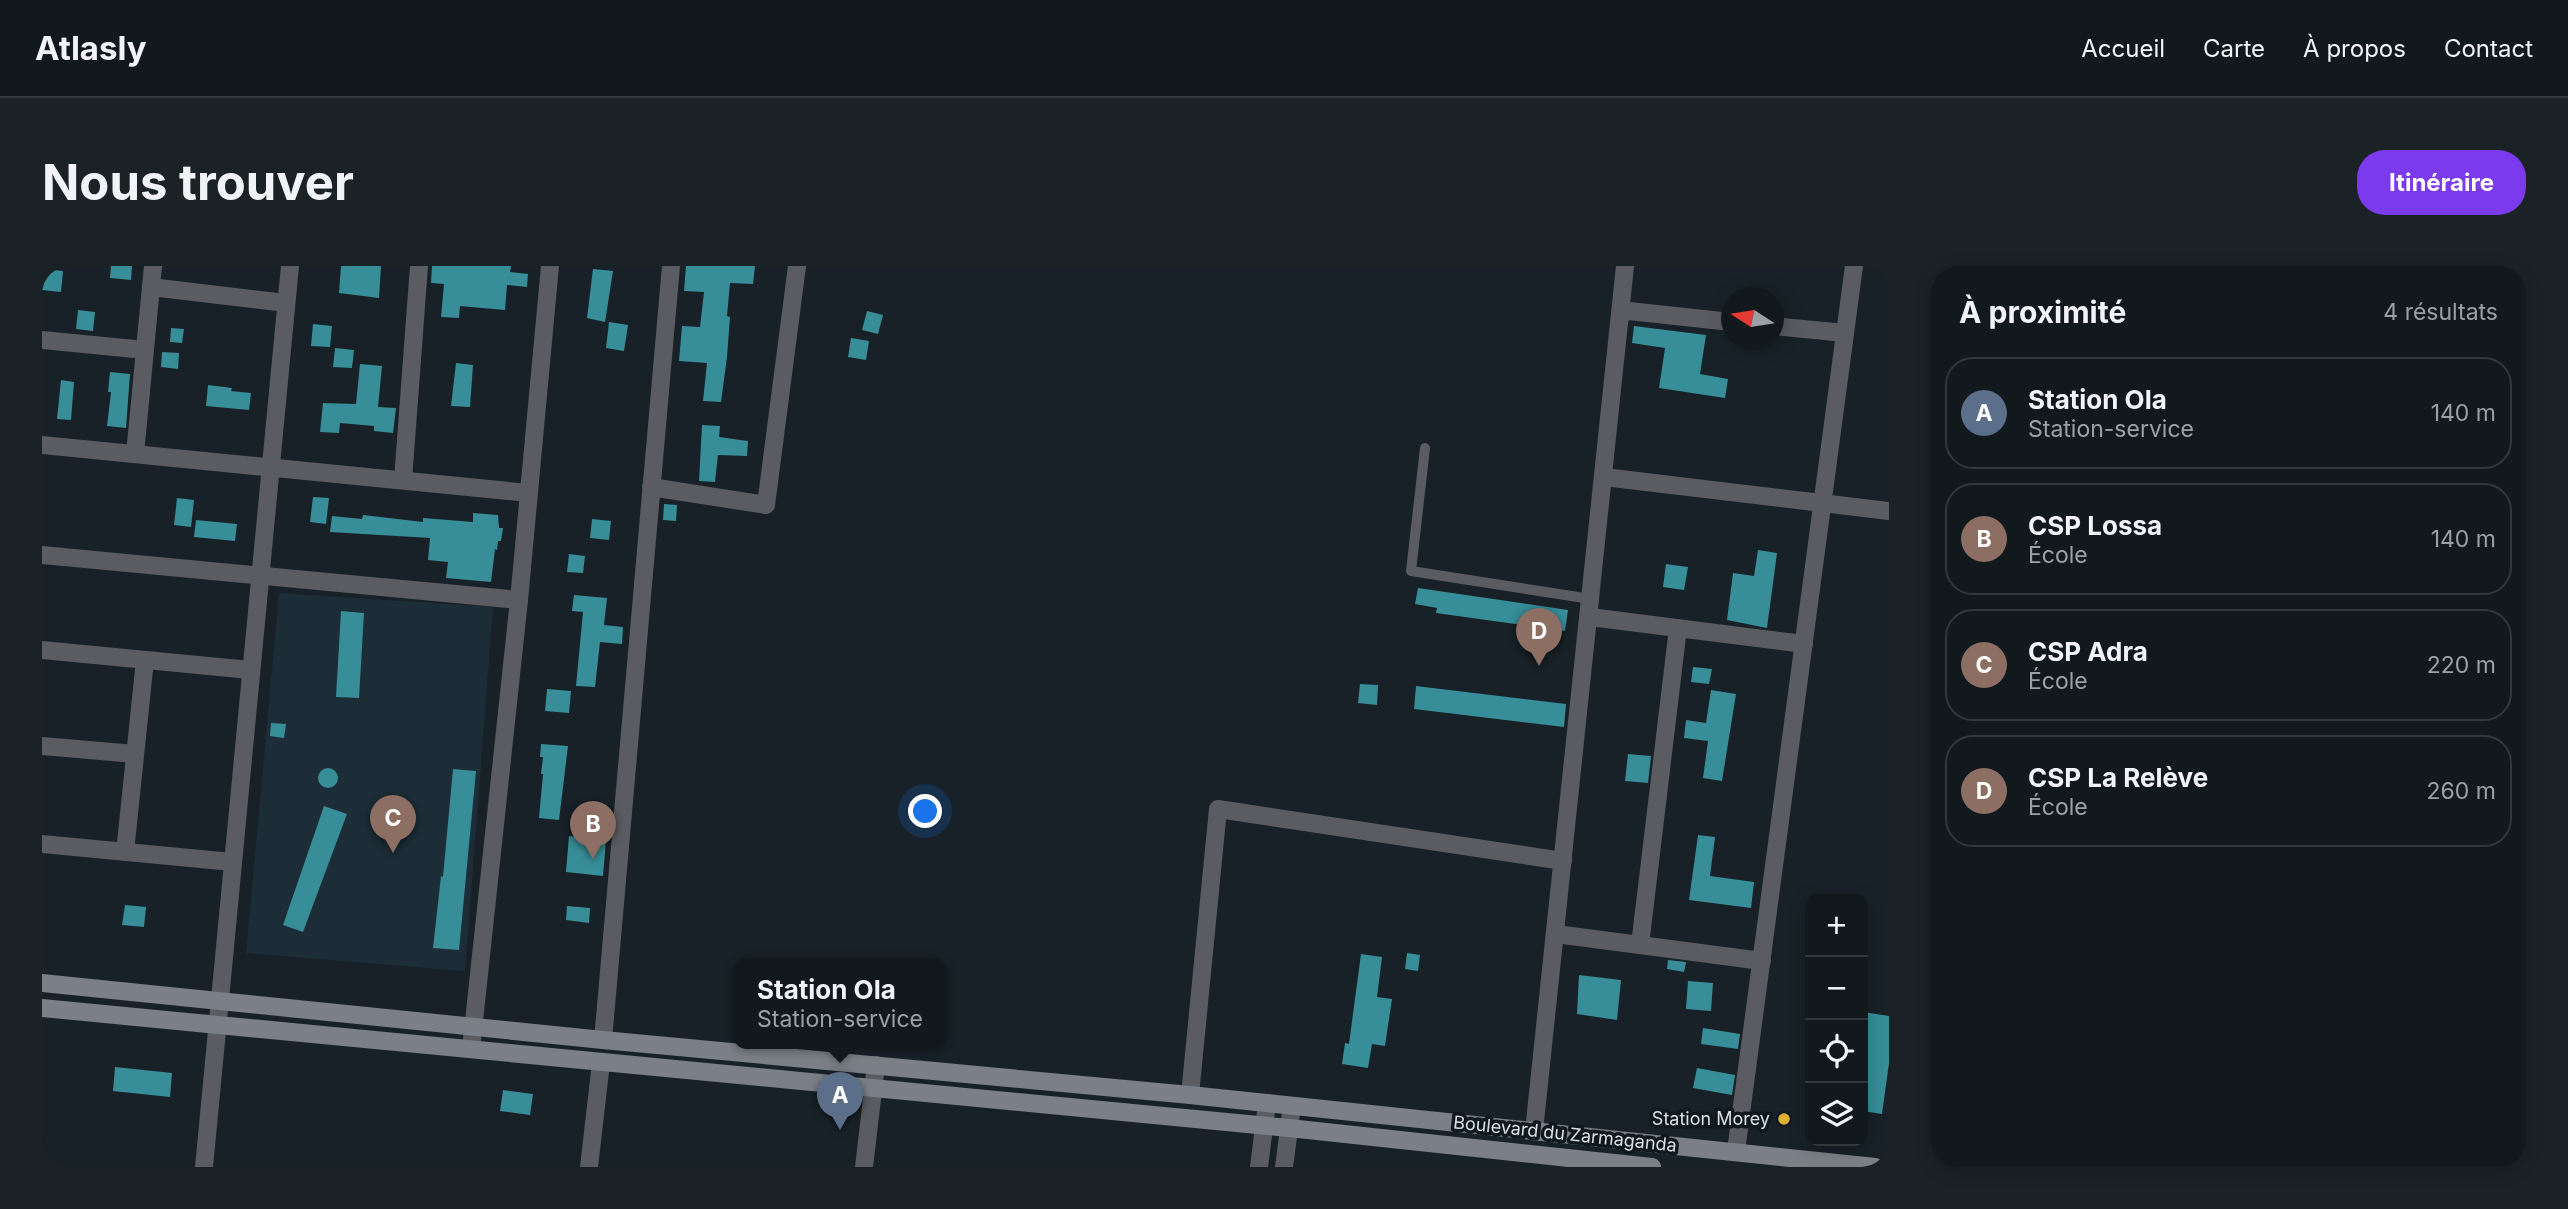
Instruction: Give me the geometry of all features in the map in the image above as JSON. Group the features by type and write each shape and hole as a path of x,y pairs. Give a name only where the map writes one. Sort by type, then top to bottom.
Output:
{"main road":[{"name":"Boulevard du Zarmaganda","path":"42,983 603,1040 1292,1105 1875,1167"},
{"name":"Boulevard du Zarmaganda","path":"42,1008 1289,1128 1652,1167"},
{"path":"676,1070 677,1047"}],"street":[{"path":"135,454 153,266"},
{"path":"204,1167 290,266"},
{"path":"403,480 419,266"},
{"path":"471,1049 519,600 550,266"},
{"path":"603,1040 671,266"},
{"path":"652,487 766,505 797,266"},
{"path":"1534,1131 1625,266"},
{"path":"1736,1151 1854,266"},
{"path":"151,288 286,303"},
{"path":"1622,313 1629,311 1721,321"},
{"path":"1784,327 1846,333"},
{"path":"42,340 145,350"},
{"path":"42,444 529,493"},
{"path":"1604,477 1889,511"},
{"path":"42,555 519,600"},
{"path":"1590,608 1678,628 1804,644"},
{"path":"1640,945 1678,628"},
{"path":"42,650 250,670"},
{"path":"125,852 145,660"},
{"path":"42,746 135,754"},
{"path":"1189,1095 1218,809 1563,861"},
{"path":"42,844 232,862"},
{"path":"1556,934 1762,961"},
{"path":"589,1167 601,1063"},
{"path":"864,1167 876,1065"},
{"path":"1259,1167 1265,1126 1260,1102"},
{"path":"1284,1167 1292,1105"}],"lane":[{"path":"1425,448 1411,571 1590,608"}],"shaded area":[{"path":"279,593 493,607 465,971 246,953"}],"building":[{"path":"111,266 132,266 131,280 110,278"},
{"path":"341,266 381,266 379,298 339,293"},
{"path":"432,266 511,266 510,272 528,274 527,287 507,285 505,310 460,306 459,318 441,317 444,284 431,283"},
{"path":"686,266 755,266 753,284 730,283 727,357 721,402 703,401 707,363 679,361 682,326 700,327 704,292 684,291"},
{"path":"43,269 63,271 61,292 42,290"},
{"path":"593,269 613,271 605,322 587,318"},
{"path":"78,310 95,312 93,331 76,329"},
{"path":"867,311 883,315 878,334 862,330"},
{"path":"609,322 628,325 624,351 606,348"},
{"path":"313,324 332,326 330,347 311,346"},
{"path":"1634,326 1706,335 1700,374 1728,379 1725,398 1659,388 1665,348 1632,343"},
{"path":"171,328 184,329 182,343 170,342"},
{"path":"851,338 869,341 866,360 848,357"},
{"path":"335,348 354,350 352,368 333,367"},
{"path":"162,352 179,353 178,369 161,367"},
{"path":"456,363 473,365 470,407 451,406"},
{"path":"360,364 382,366 378,407 396,408 393,433 374,431 374,426 340,423 339,433 320,432 323,403 356,404"},
{"path":"110,372 130,374 126,428 107,426 111,392 108,392"},
{"path":"61,380 74,382 71,420 57,419"},
{"path":"208,385 251,393 249,410 206,406"},
{"path":"702,425 720,426 719,437 748,441 747,456 718,455 715,482 699,481"},
{"path":"313,497 329,498 326,524 310,522"},
{"path":"177,498 194,500 191,527 174,525"},
{"path":"664,504 677,505 676,521 663,520"},
{"path":"473,513 498,515 499,528 503,528 501,541 498,541 497,550 495,549 491,582 446,578 448,562 428,560 430,538 330,532 332,516 362,519 363,515 423,522 423,518 473,522"},
{"path":"592,519 611,521 609,540 590,538"},
{"path":"196,520 237,524 235,541 194,537"},
{"path":"1758,550 1777,553 1767,628 1727,620 1733,573 1754,576"},
{"path":"569,554 585,556 583,573 567,572"},
{"path":"1666,564 1688,567 1684,590 1663,587"},
{"path":"1418,588 1568,610 1565,631 1436,613 1437,608 1415,604"},
{"path":"574,595 607,598 604,625 623,627 622,644 600,642 595,687 576,686 583,612 572,611"},
{"path":"341,611 364,613 359,698 336,697"},
{"path":"1693,667 1712,669 1709,684 1691,682"},
{"path":"1360,684 1378,685 1377,705 1358,703"},
{"path":"1416,686 1566,704 1564,727 1414,709"},
{"path":"547,689 571,691 569,713 545,711"},
{"path":"1711,690 1736,694 1722,781 1703,778 1708,741 1684,738 1686,720 1706,723"},
{"path":"271,723 286,724 284,738 270,736"},
{"path":"541,744 568,746 559,820 539,818 543,774"},
{"path":"1628,754 1651,756 1648,783 1625,781"},
{"path":"328,768 335,771 338,778 335,785 328,788 321,785 318,778 321,771"},
{"path":"453,769 476,771 459,950 433,948"},
{"path":"324,806 347,814 303,932 283,925"},
{"path":"1698,835 1715,837 1710,876 1754,882 1751,908 1689,900"},
{"path":"569,836 606,840 603,876 566,872"},
{"path":"125,905 146,907 144,927 122,925"},
{"path":"567,906 590,908 589,923 566,920"},
{"path":"1407,953 1420,955 1418,971 1405,969"},
{"path":"1361,954 1382,957 1377,997 1392,999 1385,1046 1372,1044 1368,1068 1342,1064 1345,1043 1349,1044"},
{"path":"1668,960 1686,962 1684,972 1667,969"},
{"path":"1579,975 1621,980 1617,1020 1577,1014"},
{"path":"1688,981 1713,983 1711,1011 1686,1009"},
{"path":"1868,1013 1889,1016 1889,1063 1882,1114 1868,1112"},
{"path":"1703,1028 1740,1034 1738,1049 1701,1044"},
{"path":"115,1067 172,1073 170,1097 113,1091"},
{"path":"1697,1068 1735,1075 1732,1095 1693,1088"},
{"path":"503,1090 533,1094 530,1115 500,1111"}],"place":[{"name":"CSP La Relève","path":"1539,666"},
{"name":"CSP Adra","path":"393,853"},
{"name":"CSP Lossa","path":"593,859"},
{"name":"Station Morey","path":"1784,1119"},
{"name":"Station Ola","path":"840,1130"}]}
